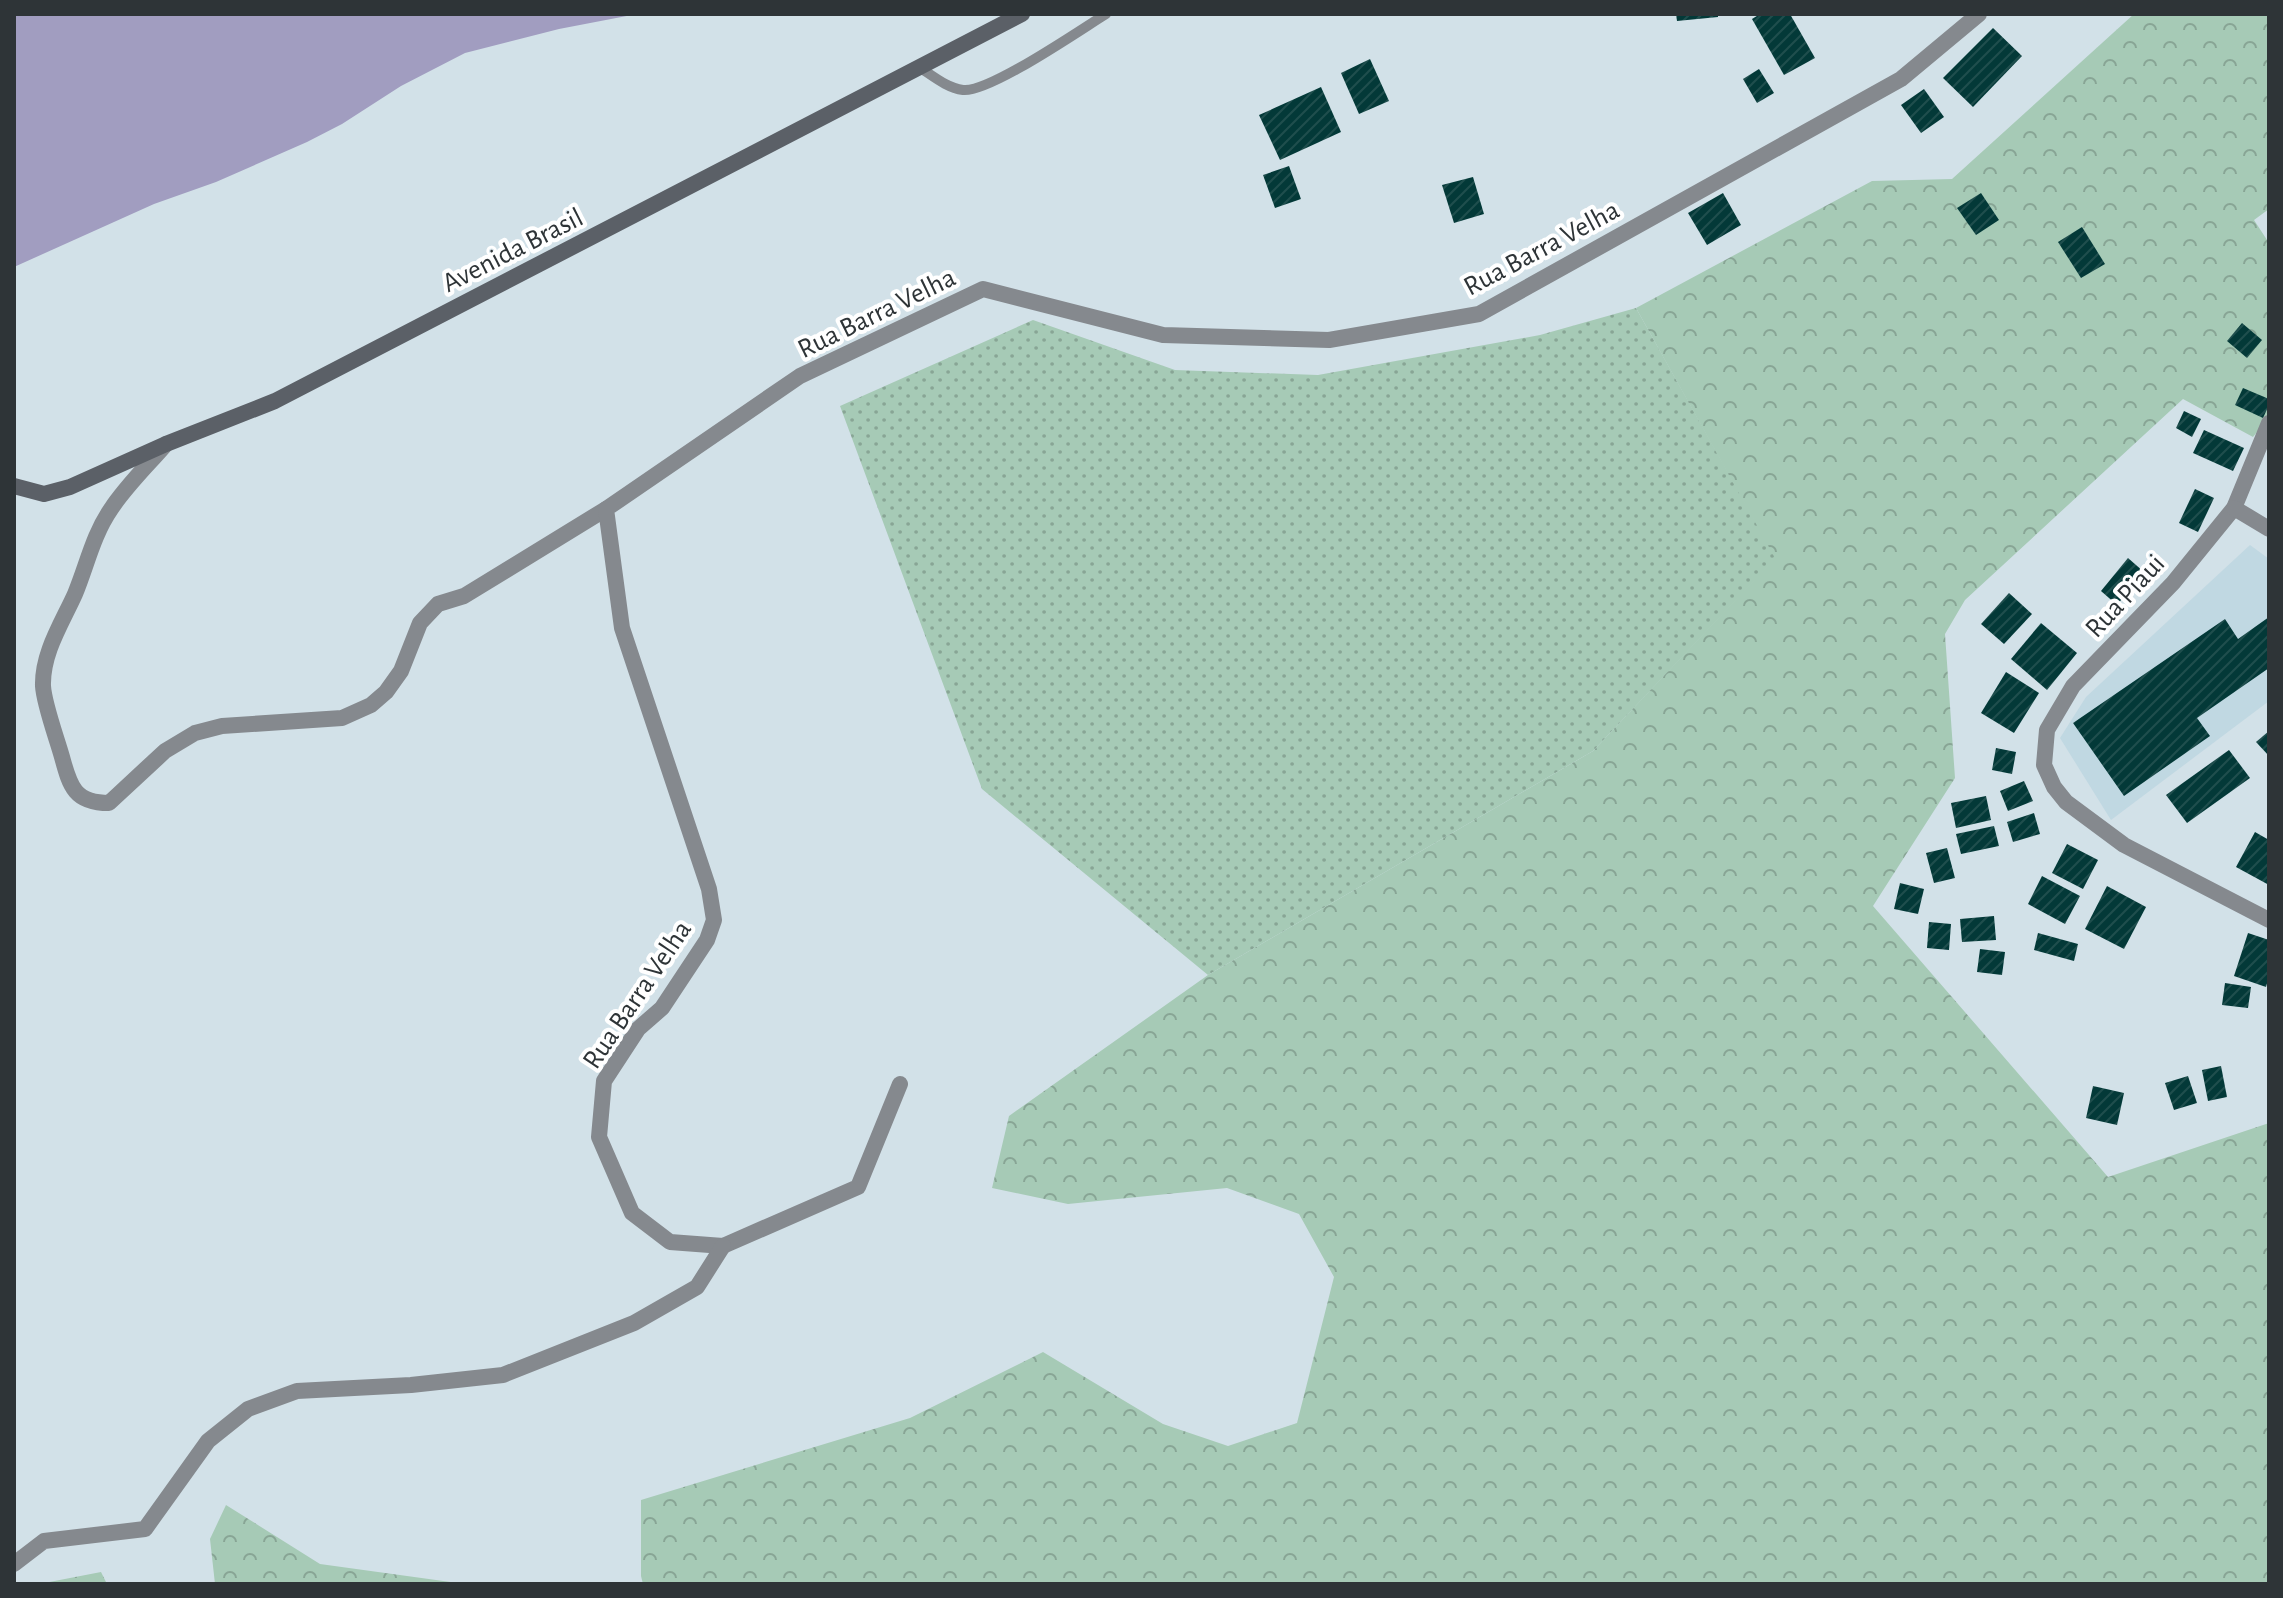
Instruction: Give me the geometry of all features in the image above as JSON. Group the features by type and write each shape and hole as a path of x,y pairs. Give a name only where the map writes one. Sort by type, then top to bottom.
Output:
{"main road":[{"name":"Avenida Brasil","path":"14,486 44,494 70,487 166,444 275,401 1022,14"}],"street":[{"name":"Rua Barra Velha","path":"900,1084 858,1187 723,1246 670,1242 632,1213 599,1137 604,1081 638,1029 662,1008 707,940 714,920 709,889 622,628 606,509 800,376 983,289 1163,335 1329,340 1479,314 1901,79 1979,14"},
{"name":"Rua Piaui","path":"2269,423 2234,508 2173,583 2073,686 2047,730 2044,765 2054,787 2066,802 2124,845 2269,920"},
{"path":"166,444 112,507 99,529 45,663 43,688 68,779 79,795 92,803 109,803 165,751 195,733 222,726 342,718 371,705 386,692 401,671 420,623 438,604 464,596 606,509"},
{"path":"2234,508 2269,529"},
{"path":"14,1564 44,1541 145,1529 208,1441 248,1409 297,1391 411,1385 503,1375 634,1323 697,1287 723,1246"}],"lane":[{"path":"919,67 949,86 966,90 992,84 1106,14"}],"shaded area":[{"path":"14,14 637,14 559,29 465,53 401,86 342,124 307,142 216,182 154,204 14,267"},
{"path":"2250,545 2269,559 2269,701 2111,820 2060,738 2086,697"}],"green space":[{"path":"2134,14 2269,14 2269,209 2254,220 2269,243 2269,417 2253,437 2183,399 1965,600 1945,634 1955,778 1873,906 2108,1177 2269,1123 2269,1584 643,1584 641,1500 910,1418 1043,1352 1163,1424 1228,1446 1297,1423 1334,1277 1299,1214 1227,1188 1068,1204 992,1188 1009,1116 1208,975 1593,751 1775,558 1636,308 1872,181 1952,179"},
{"path":"1636,308 1776,558 1593,751 1208,975 982,789 840,406 1033,320 1175,370 1318,375 1540,335"},
{"path":"226,1505 320,1564 465,1584 215,1584 210,1539"},
{"path":"101,1572 107,1584 39,1584"}],"building":[{"path":"1676,14 1718,14 1718,17 1677,21"},
{"path":"1760,14 1790,14 1815,58 1784,75 1752,19"},
{"path":"1993,28 2022,56 1973,107 1943,78"},
{"path":"1370,59 1389,101 1359,114 1341,73"},
{"path":"1759,69 1774,93 1757,103 1743,79"},
{"path":"1321,87 1341,132 1280,160 1259,115"},
{"path":"1924,89 1944,117 1921,133 1901,105"},
{"path":"1289,166 1301,199 1275,208 1263,175"},
{"path":"1473,177 1484,214 1454,223 1442,185"},
{"path":"1723,193 1741,225 1707,245 1688,213"},
{"path":"1981,193 1999,220 1976,235 1957,208"},
{"path":"2082,227 2105,264 2081,278 2058,242"},
{"path":"2242,323 2262,340 2247,358 2227,341"},
{"path":"2243,388 2269,399 2263,418 2235,405"},
{"path":"2184,411 2201,419 2192,437 2176,428"},
{"path":"2204,430 2244,448 2233,471 2193,453"},
{"path":"2195,489 2214,498 2198,532 2179,523"},
{"path":"2128,558 2144,572 2117,605 2101,591"},
{"path":"2009,593 2032,614 2004,644 1981,624"},
{"path":"2269,617 2269,668 2197,718 2210,736 2124,796 2073,723 2225,619 2238,639"},
{"path":"2041,623 2077,653 2047,690 2011,659"},
{"path":"2006,672 2039,693 2014,733 1981,713"},
{"path":"2269,731 2269,756 2256,742"},
{"path":"1996,748 2016,752 2012,774 1992,770"},
{"path":"2229,750 2250,778 2187,823 2166,795"},
{"path":"2024,781 2033,801 2008,811 2000,791"},
{"path":"1986,796 1991,820 1956,828 1951,803"},
{"path":"2034,813 2040,834 2013,842 2007,822"},
{"path":"1994,826 1999,846 1961,854 1956,834"},
{"path":"2255,832 2269,840 2269,885 2236,867"},
{"path":"2067,844 2098,860 2083,889 2052,873"},
{"path":"1947,848 1955,878 1934,883 1926,853"},
{"path":"2042,876 2080,896 2065,924 2028,904"},
{"path":"1900,883 1924,889 1918,914 1894,909"},
{"path":"2107,886 2146,907 2124,949 2085,929"},
{"path":"1994,916 1996,940 1962,942 1960,919"},
{"path":"1929,922 1951,924 1949,950 1927,948"},
{"path":"2038,933 2078,944 2074,961 2034,950"},
{"path":"2248,933 2269,940 2266,987 2234,976"},
{"path":"1980,949 2005,952 2002,975 1977,972"},
{"path":"2225,983 2251,987 2248,1008 2222,1005"},
{"path":"2221,1066 2227,1097 2208,1101 2202,1070"},
{"path":"2188,1076 2197,1103 2174,1110 2165,1083"},
{"path":"2093,1086 2124,1093 2117,1125 2086,1118"}]}
